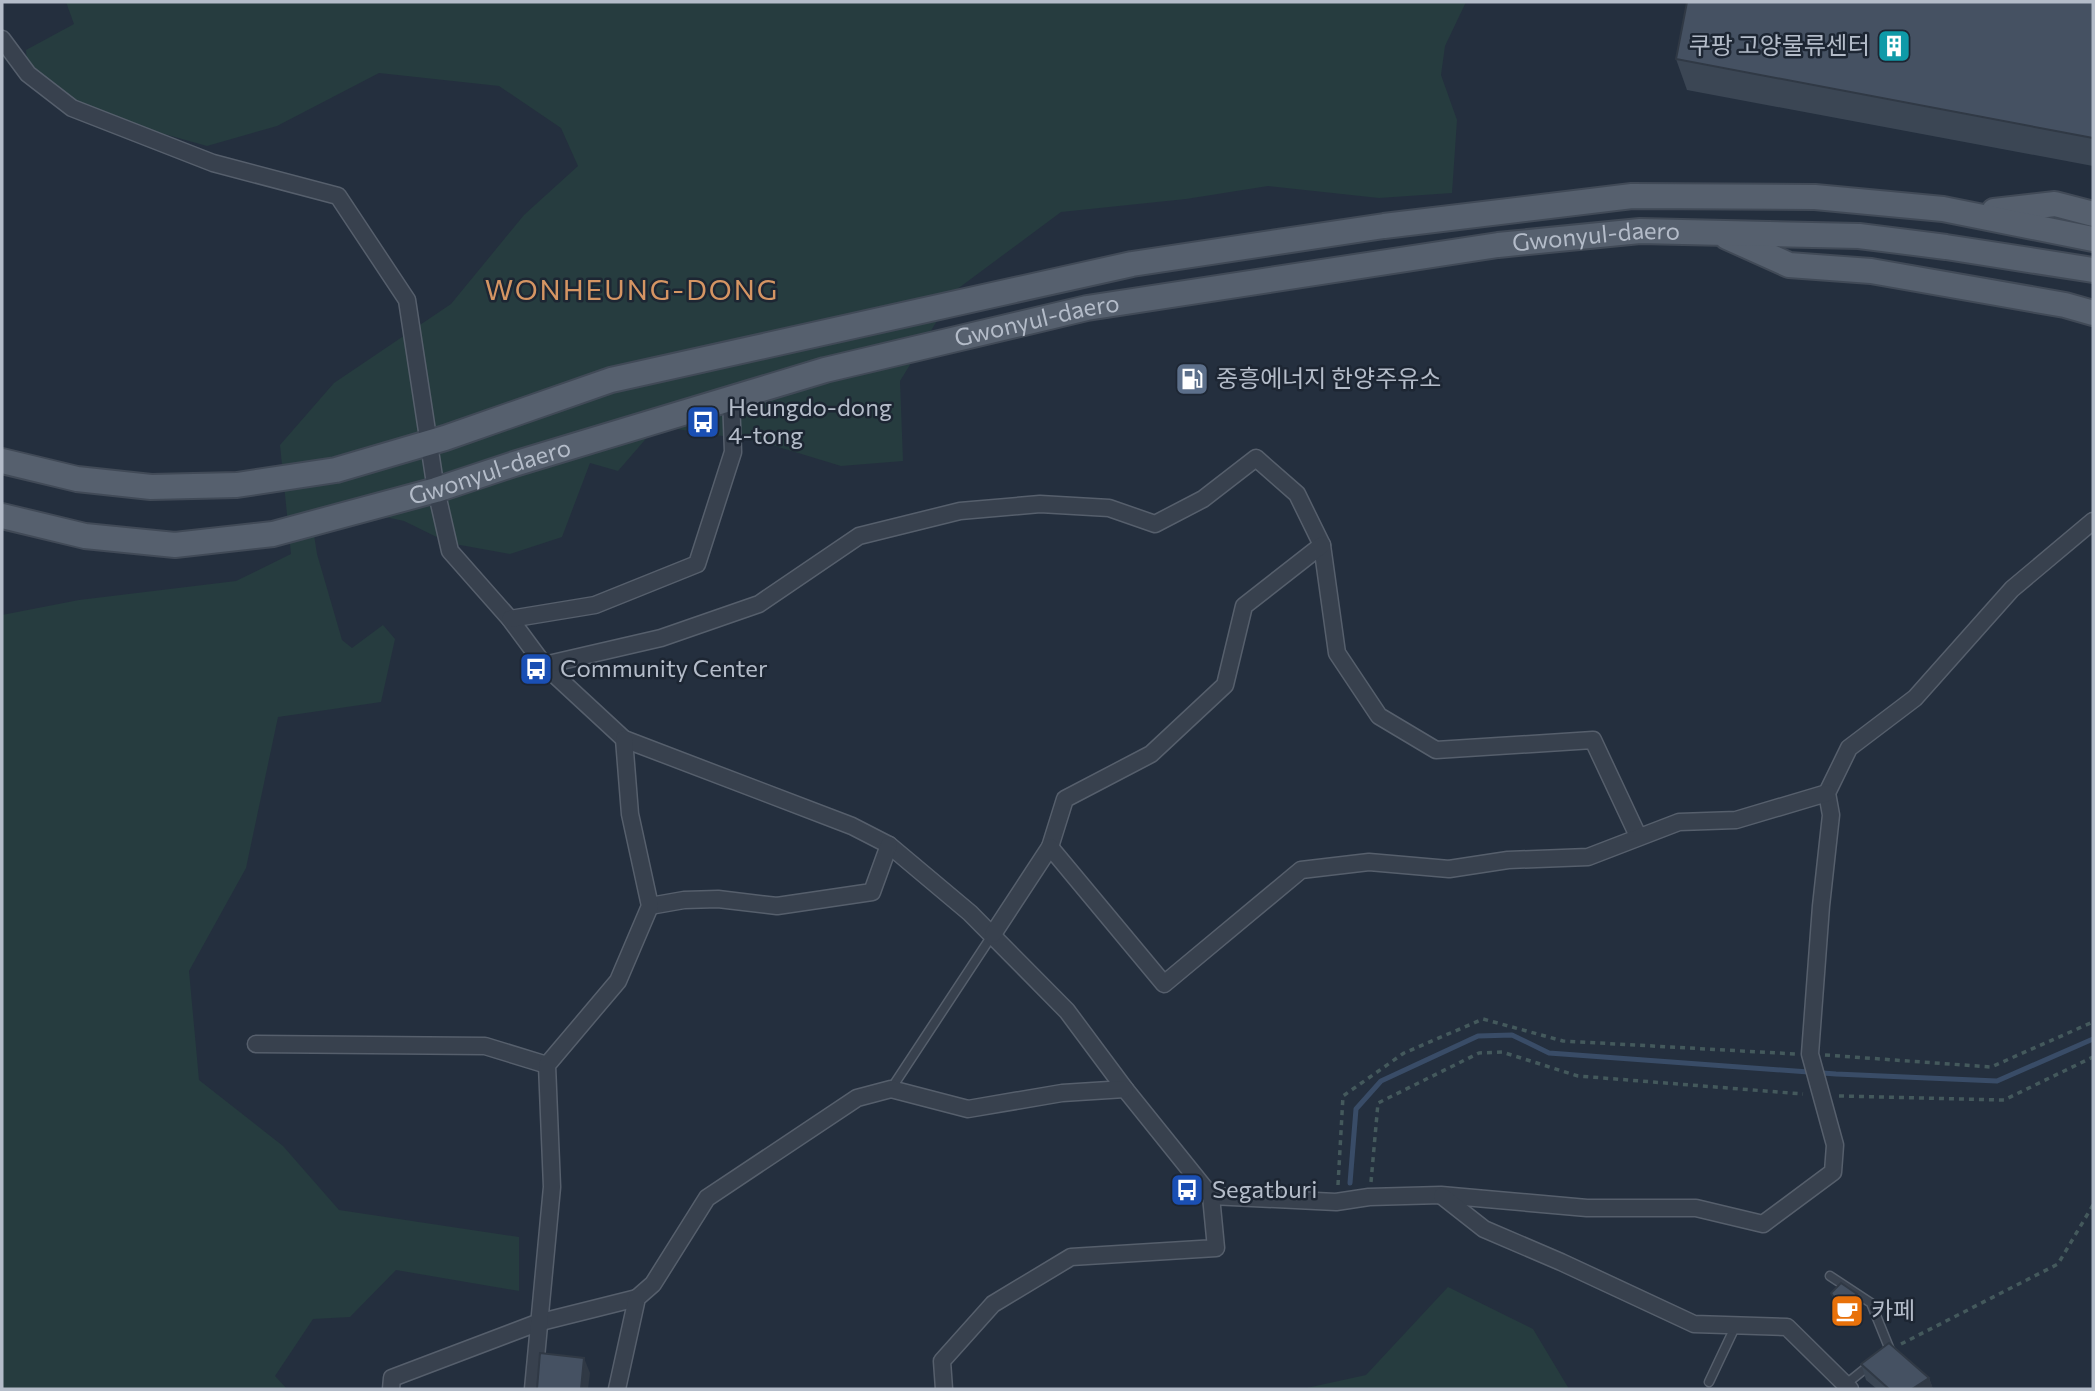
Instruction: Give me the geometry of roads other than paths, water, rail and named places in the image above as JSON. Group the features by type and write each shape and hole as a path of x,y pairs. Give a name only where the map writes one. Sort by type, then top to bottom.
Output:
{"main road":[{"name":"Gwonyul-daero","path":"2,461 77,479 152,487 237,485 337,470 624,377 1132,264 1384,226 1632,196 1815,197 1943,209 2093,239"},
{"path":"1970,214 2055,204 2093,214"},
{"name":"Gwonyul-daero","path":"2,516 85,536 175,545 273,534 436,490 825,370 1087,308 1499,245 1640,231 1858,236 2093,270"},
{"path":"1716,233 1789,265 1871,271 2065,305 2093,313"}],"street":[{"path":"2,39 27,74 72,108 213,163 338,196 407,300 436,490 450,551 510,620 544,665 624,739 852,826 889,845 993,934 1067,1011 1211,1196 1216,1248 1071,1257 993,1304 942,1361 944,1389"},
{"path":"510,620 595,605 697,564 733,452 731,397"},
{"path":"544,665 661,638 760,604 859,536 960,511 1040,505 1109,508 1155,524 1203,499 1256,458 1297,494 1322,545 1337,653 1379,716 1436,750 1593,740 1639,836"},
{"path":"1211,1196 1336,1202 1369,1196 1441,1195 1587,1208 1696,1208 1763,1224 1833,1172 1835,1144 1812,1059 1821,906 1831,815 1827,793 1849,748 1915,698 2012,589 2093,521"},
{"path":"993,934 1050,848 1065,799 1151,754 1225,685 1244,606 1322,545"},
{"path":"533,1389 537,1323 552,1187 547,1065 618,981 650,906 630,814 624,739"},
{"path":"1050,848 1164,984 1301,870 1369,862 1449,869 1508,860 1588,857 1679,822 1736,820 1827,793"},
{"path":"650,906 684,900 718,899 776,906 872,892 889,845"},
{"path":"256,1044 485,1046 547,1065"},
{"path":"391,1389 391,1378 537,1323 637,1298 653,1284 706,1198 857,1098 891,1089 968,1109 1062,1093 1125,1088"},
{"path":"1441,1195 1483,1230 1561,1262 1694,1324 1787,1327 1845,1388"},
{"path":"617,1389 637,1298"}],"lane":[{"path":"891,1089 993,934"},
{"path":"1830,1276 1871,1303 1890,1350 1845,1388"},
{"path":"1709,1382 1736,1325"}],"waterway":[{"path":"1350,1183 1356,1109 1381,1081 1478,1036 1512,1035 1549,1053 1836,1074 1997,1081 2093,1039"}],"place":[{"name":"쿠팡 고양물류센터","path":"1894,46"},
{"name":"중흥에너지 한양주유소","path":"1192,379"},
{"name":"Heungdo-dong 4-tong","path":"703,422"},
{"name":"Community Center","path":"536,669"},
{"name":"Segatburi","path":"1187,1190"},
{"name":"카페","path":"1847,1311"}],"district":[{"name":"WONHEUNG-DONG","path":"632,290"}]}
